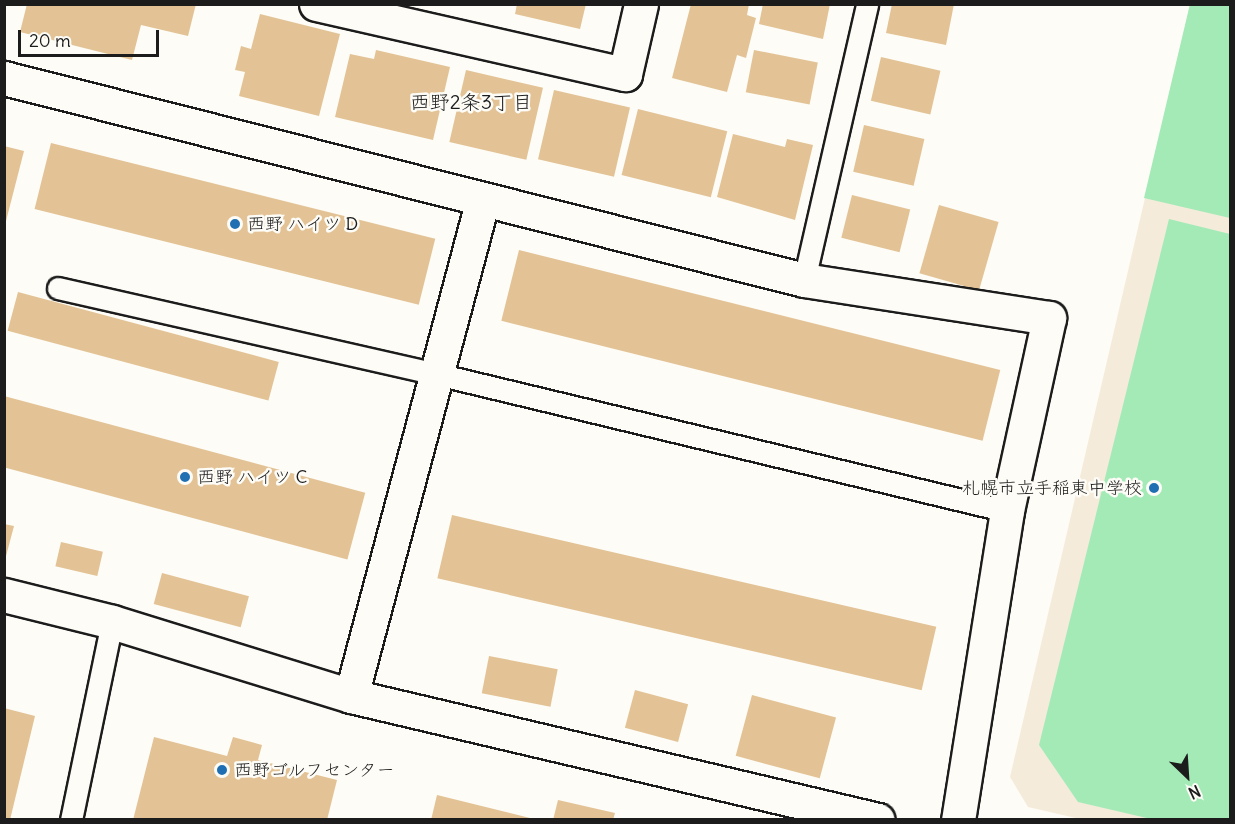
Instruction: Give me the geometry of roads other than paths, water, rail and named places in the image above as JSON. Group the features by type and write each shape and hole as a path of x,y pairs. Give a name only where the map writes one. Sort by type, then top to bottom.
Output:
{"street":[{"path":"316,4 625,74 640,4"},
{"path":"4,78 804,280 1050,318 1007,511 958,819"},
{"path":"351,696 483,199"},
{"path":"4,595 112,622 351,696 878,819"}],"lane":[{"path":"804,280 867,4"},
{"path":"58,288 437,374 1007,511"},
{"path":"71,819 112,622"}],"place":[{"name":"西野 ハイツ D","path":"235,224"},
{"name":"西野 ハイツ C","path":"185,477"},
{"name":"札幌市立手稲東中学校","path":"1154,488"},
{"name":"西野ゴルフセンター","path":"222,770"}],"district":[{"name":"西野2条3丁目","path":"471,101"}]}
